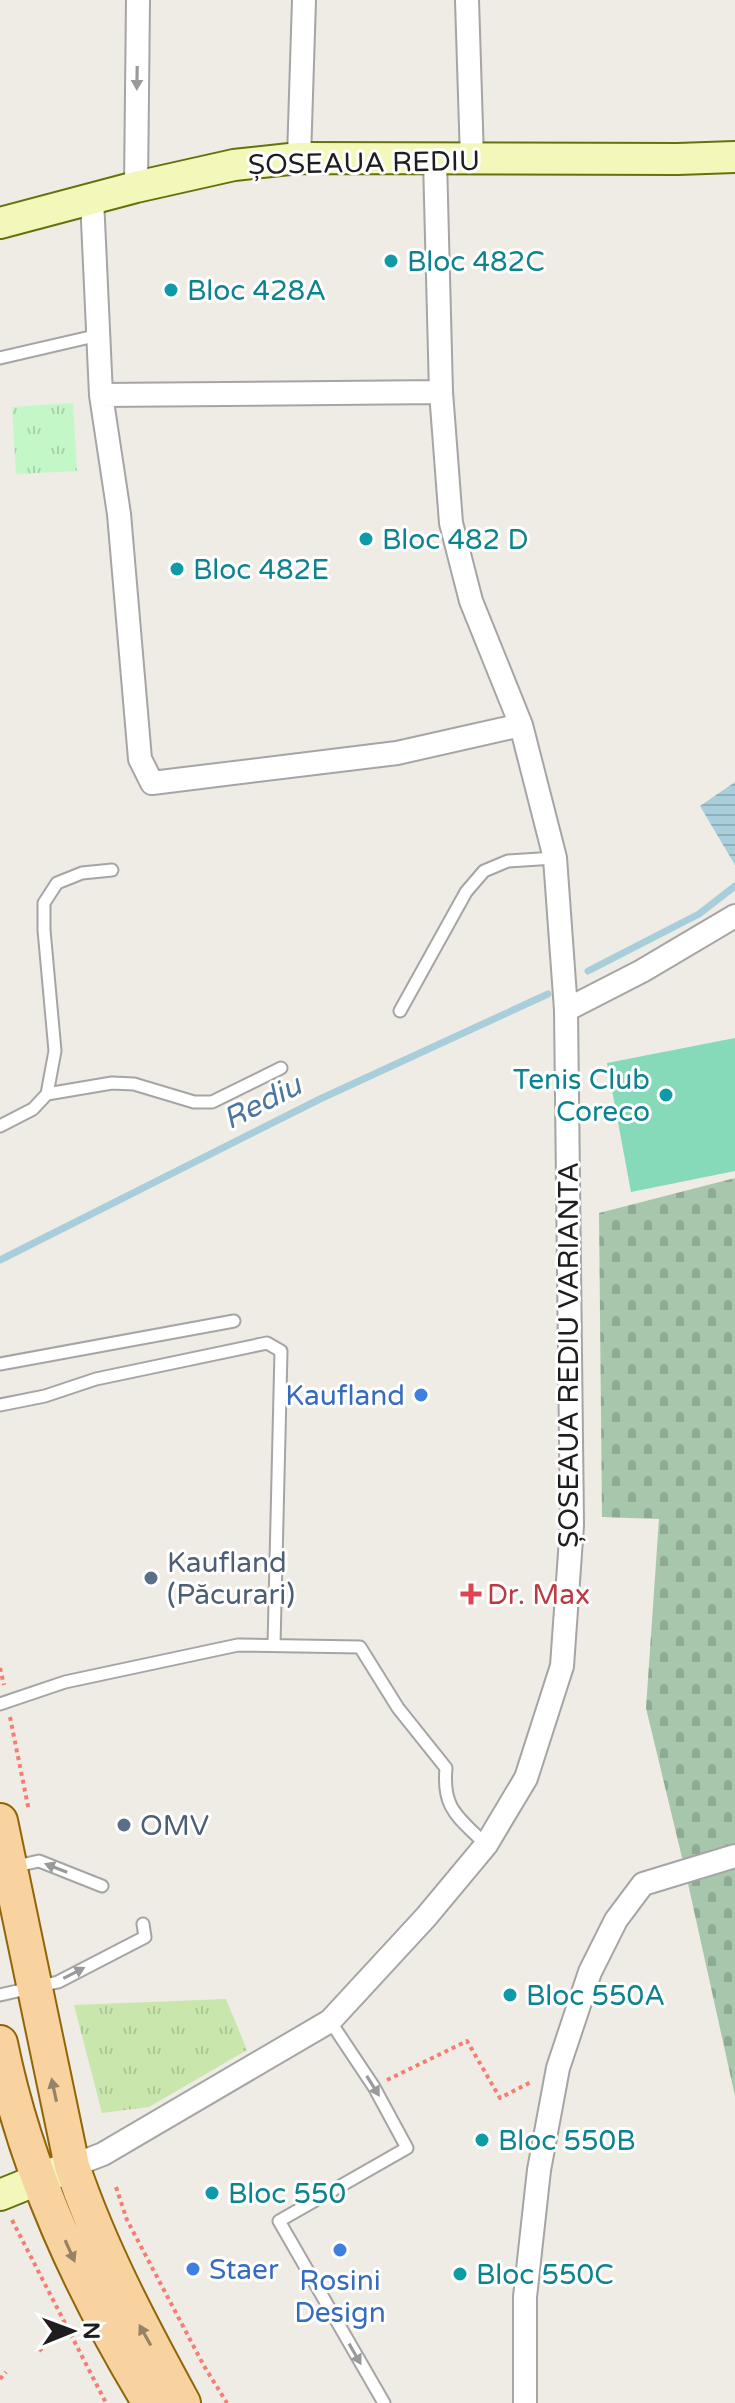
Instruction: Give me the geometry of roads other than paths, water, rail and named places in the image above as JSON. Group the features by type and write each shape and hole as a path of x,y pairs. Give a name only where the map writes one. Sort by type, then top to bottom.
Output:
{"main road":[{"name":"ȘOSEAUA REDIU","path":"0,223 234,165 299,158 735,157"},
{"path":"0,1821 72,2166 86,2209 135,2316 183,2403"},
{"path":"0,2043 14,2107 38,2180 106,2329 150,2403"},
{"name":"ȘOSEAUA REDIU VARIANTA","path":"5,2205 38,2180 72,2166"}],"street":[{"path":"136,187 138,0"},
{"path":"299,158 304,0"},
{"path":"467,0 472,159"},
{"name":"ȘOSEAUA REDIU VARIANTA","path":"72,2166 103,2154 330,2021 426,1917 486,1845 526,1778 562,1666 572,1525 566,1010 555,858 521,725 471,601 451,523 441,392 435,160"},
{"path":"92,199 101,395 119,514 140,759 152,783 397,753 521,725"},
{"path":"101,395 441,392"},
{"path":"566,1010 642,971 735,916"},
{"path":"525,2403 525,2297 539,2170 558,2068 590,1972 616,1920 643,1884 735,1856"}],"lane":[{"path":"0,358 99,335"},
{"path":"400,1011 466,892 484,871 508,861 555,858"},
{"path":"0,1126 33,1109 47,1094 55,1051 44,903 57,883 82,873 112,870"},
{"path":"47,1094 123,1083 194,1102 212,1102 281,1068"},
{"path":"0,1364 234,1321"},
{"path":"0,1405 45,1396 96,1379 267,1343 281,1351 274,1645"},
{"path":"0,1704 65,1682 238,1645 360,1647 398,1708 446,1768 444,1791 449,1805 486,1845"},
{"path":"9,1868 39,1861 102,1886"},
{"path":"0,1995 58,1982 145,1937 143,1924"},
{"path":"330,2021 374,2087 407,2148 279,2221 384,2403"}],"water":[{"path":"735,782 735,865 700,806"}],"waterway":[{"name":"Rediu","path":"588,971 699,914 735,886"},
{"name":"Rediu","path":"0,1260 320,1099 548,994"}],"place":[{"name":"Bloc 482C","path":"391,261"},
{"name":"Bloc 428A","path":"171,290"},
{"name":"Bloc 482 D","path":"366,539"},
{"name":"Bloc 482E","path":"177,569"},
{"name":"Tenis Club Coreco","path":"666,1095"},
{"name":"Kaufland","path":"421,1395"},
{"name":"Kaufland (Păcurari)","path":"151,1578"},
{"name":"Dr. Max","path":"471,1594"},
{"name":"OMV","path":"124,1825"},
{"name":"Bloc 550A","path":"510,1995"},
{"name":"Bloc 550B","path":"482,2140"},
{"name":"Bloc 550","path":"212,2193"},
{"name":"Rosini Design","path":"340,2250"},
{"name":"Staer","path":"193,2269"},
{"name":"Bloc 550C","path":"460,2274"}]}
